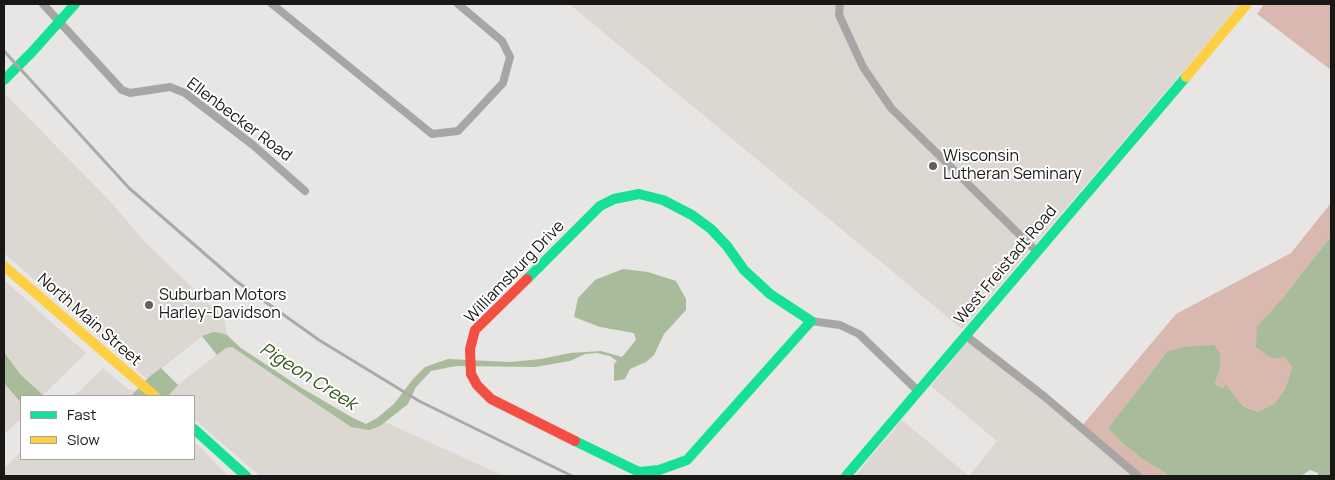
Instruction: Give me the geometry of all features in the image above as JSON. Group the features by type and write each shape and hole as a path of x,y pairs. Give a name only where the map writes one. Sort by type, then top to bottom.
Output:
{"street":[{"path":"42,4 60,22"},
{"path":"4,80 75,4"},
{"path":"272,4 432,134 458,131 503,83 510,57 502,41 458,4"},
{"path":"840,4 839,15 863,67 891,108 1036,251"},
{"name":"West Freistadt Road","path":"846,476 1247,4"},
{"name":"Ellenbecker Road","path":"60,22 122,90 130,93 170,87 185,92 253,145 305,191"},
{"name":"Williamsburg Drive","path":"811,321 687,460 659,470 639,472 491,399 477,384 470,369 470,349 475,330 600,206 614,199 639,194 663,200 692,215 711,228 744,270 770,294 811,321 840,325 859,334 918,391"},
{"name":"North Main Street","path":"4,266 154,395"},
{"path":"965,335 1045,397 1138,476"},
{"path":"195,430 246,476"}],"shaded area":[{"name":"Wisconsin Lutheran Seminary","path":"569,4 1241,4 962,329"},
{"path":"1264,4 1328,4 1331,6 1331,70 1257,14"},
{"path":"4,93 109,200 146,243 224,318 227,335 221,333 202,336 147,379 4,253"},
{"path":"1331,203 1331,236 1281,300 1257,326 1285,357 1292,368 1285,389 1275,403 1258,412 1243,406 1226,384 1224,388 1215,384 1220,368 1220,353 1167,352 1108,428 1142,459 1170,476 1139,476 1081,427 1176,314 1291,253"},
{"path":"1331,236 1331,476 1318,476 1318,473 1310,470 1301,476 1170,476 1142,459 1108,428 1167,352 1183,347 1214,345 1220,353 1220,368 1215,384 1223,388 1226,384 1243,406 1258,412 1275,403 1285,389 1292,368 1285,357 1272,358 1256,347 1257,326 1281,300"},
{"path":"623,269 648,272 676,281 686,299 686,310 664,334 654,355 646,362 630,369 625,379 614,381 614,364 617,361 610,356 597,353 585,354 570,361 535,367 456,366 431,371 416,387 408,404 380,426 369,430 351,427 232,347 226,348 178,385 169,395 132,395 149,377 202,336 214,332 227,335 241,348 300,387 366,424 377,418 394,404 425,367 448,359 510,362 541,359 570,353 601,351 622,357 636,340 634,333 600,327 574,317 578,298 595,280"},
{"path":"4,280 86,353 43,395 20,374 4,352"},
{"path":"971,337 1138,476 969,476 997,441 931,386"},
{"path":"232,347 351,427 380,426 385,422 504,476 260,476 195,420 195,395 169,395 178,385 226,348"},
{"path":"4,352 20,374 43,395 20,395 20,402 4,383"},
{"path":"103,368 128,389 136,391 132,395 75,395"},
{"path":"4,383 20,403 20,420 4,434"},
{"path":"902,420 969,476 855,476"},
{"path":"195,442 228,476 4,476 4,468 20,453 20,460 195,460"}],"pier":[{"path":"202,336 217,355 178,385 161,368"}],"railway":[{"path":"4,51 129,188 236,281 319,340 419,401 572,476"}],"traffic: fast":[{"path":"4,80 75,4"},
{"path":"846,476 1186,77"},
{"path":"575,441 639,472 659,470 687,460 811,321 770,294 744,270 727,246 711,229 692,215 663,200 639,194"},
{"path":"527,279 600,206 614,199 639,194"},
{"path":"195,430 246,476"}],"traffic: slow":[{"path":"1186,77 1247,4"},
{"path":"4,266 154,395"}],"traffic: jam":[{"path":"527,279 475,330 470,349 471,374 477,385 491,399 575,441"}],"place":[{"name":"Wisconsin Lutheran Seminary","path":"933,166"},
{"name":"Suburban Motors Harley-Davidson","path":"149,305"}],"water label":[{"name":"Pigeon Creek","path":"308,377"}]}
